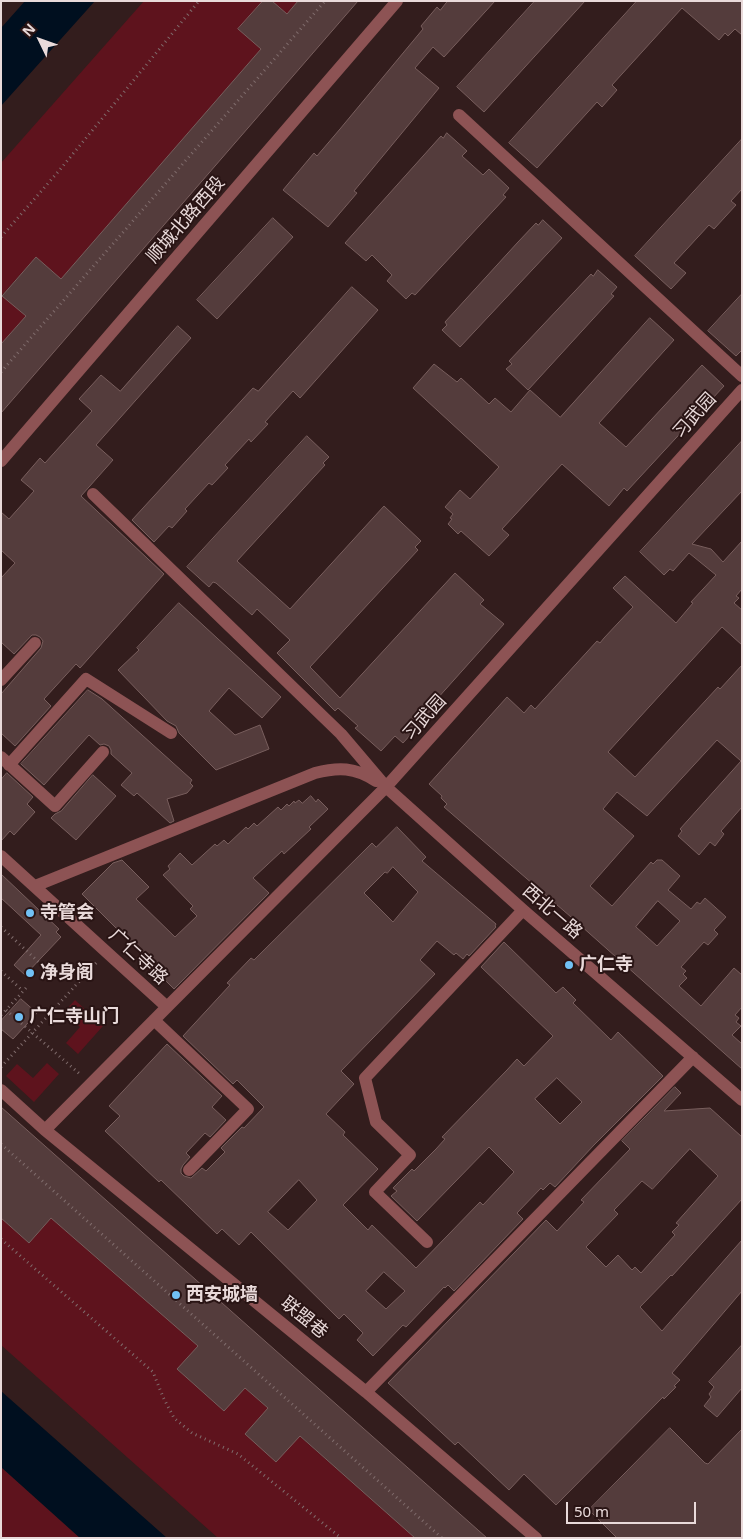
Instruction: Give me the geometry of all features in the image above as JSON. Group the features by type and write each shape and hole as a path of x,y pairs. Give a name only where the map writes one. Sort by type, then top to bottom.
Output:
{"street":[{"name":"顺城北路西段","path":"1,461 397,1"},
{"path":"459,115 742,376"},
{"name":"习武园","path":"167,1007 386,788 742,390"},
{"path":"93,494 341,734 386,788"},
{"path":"1,680 35,643"},
{"path":"103,752 55,806 5,761 86,679 171,733"},
{"path":"34,886 315,773 341,768 366,775 386,788"},
{"name":"西北一路","path":"386,788 522,910 742,1100"},
{"name":"广仁寺路","path":"1,856 167,1007 45,1130"},
{"path":"427,1242 375,1192 410,1155 376,1122 365,1078 522,910"},
{"path":"154,1020 248,1109 189,1170"},
{"path":"366,1392 692,1057"},
{"name":"联盟巷","path":"1,1090 45,1130 366,1392 536,1538"}],"path":[{"path":"1,237 58,172 199,1"},
{"path":"1,372 325,1"},
{"path":"1,927 44,967"},
{"path":"1,1068 106,951"},
{"path":"1,971 25,989 1,1015"},
{"path":"1,978 5,974"},
{"path":"6,1010 91,1084"},
{"path":"1,1144 442,1538"},
{"path":"1,1239 153,1372 174,1418 192,1433 238,1454 341,1538"}],"shaded area":[{"path":"144,1 263,1 239,29 261,49 61,279 36,257 2,295 26,316 1,344 1,163"},
{"path":"272,1 298,1 287,14"},
{"path":"75,1000 103,1026 78,1054 66,1043 80,1027 64,1012"},
{"path":"47,1063 59,1074 34,1102 6,1076 17,1064 33,1078"},
{"path":"1,1218 29,1243 51,1218 198,1346 178,1370 224,1411 245,1388 415,1538 218,1538 1,1345"},
{"path":"1,1467 80,1538 1,1538"}],"water":[{"path":"25,1 95,1 1,106 1,28"},
{"path":"1,1391 167,1538 80,1538 1,1467"}],"building":[{"path":"263,1 272,1 287,14 298,1 358,1 1,413 1,344 26,316 2,296 36,257 61,279 261,49 238,29"},
{"path":"448,1 495,1 444,57 433,47 415,68 439,88 354,191 357,193 328,227 283,190 314,153 317,156 340,129 423,29 421,26 437,7 440,10"},
{"path":"535,1 585,1 484,112 457,87"},
{"path":"637,1 742,1 742,35 735,29 728,36 725,33 719,40 682,8 612,85 617,90 602,107 597,102 537,168 509,143"},
{"path":"447,133 467,151 462,156 483,175 489,169 509,188 503,195 506,197 415,295 412,293 406,299 387,281 392,275 372,255 366,261 345,243 441,136 443,138"},
{"path":"742,139 742,189 731,201 736,205 714,229 709,225 674,263 686,273 671,289 635,256"},
{"path":"273,218 293,237 217,319 197,300"},
{"path":"543,220 562,238 460,347 442,330 447,325 445,322 536,223 538,225"},
{"path":"598,270 617,287 611,294 614,296 528,390 506,369 512,364 509,361 591,274 593,276"},
{"path":"352,287 378,310 300,398 293,391 265,422 268,424 251,442 249,439 225,465 228,468 212,485 209,483 185,509 187,511 172,528 169,526 154,542 132,520 253,388 258,391"},
{"path":"742,294 742,350 736,356 708,331"},
{"path":"650,318 674,340 599,423 626,447 702,365 724,386 627,491 624,488 609,506 562,464 502,529 509,535 489,556 461,531 458,534 448,524 453,514 445,507 460,490 470,499 499,467 413,388 434,364 457,382 461,378 489,404 495,398 511,412 530,390 560,417"},
{"path":"178,326 191,338 96,445 113,460 81,496 164,574 80,668 76,664 44,699 51,706 15,746 1,733 1,694 41,648 43,641 40,637 32,635 14,654 1,642 1,578 15,563 1,550 1,512 9,519 34,491 21,480 40,458 45,463 92,411 79,399 101,375 120,391"},
{"path":"307,436 329,457 323,463 325,465 237,561 290,609 384,506 421,541 415,547 418,550 310,667 340,698 455,573 484,600 480,604 504,624 428,709 431,712 403,743 395,736 381,751 355,728 358,726 338,708 335,711 277,653 290,640 257,609 252,615 216,583 213,582 209,587 187,567"},
{"path":"742,441 742,491 692,544 711,549 723,562 742,541 742,589 736,596 739,598 734,603 742,610 742,645 722,627 608,752 635,777 718,687 720,689 742,665 742,807 721,831 724,834 715,846 710,842 699,855 678,836 682,831 680,829 741,761 717,740 647,816 617,792 603,809 634,836 590,886 612,906 651,862 653,864 657,860 662,860 680,876 668,890 691,909 697,902 700,904 705,898 726,917 714,930 718,934 708,945 704,942 681,967 686,971 683,974 687,978 679,986 701,1006 734,968 742,975 742,1007 735,1015 739,1018 736,1022 741,1026 732,1035 742,1044 742,1069 444,807 447,804 441,798 442,796 429,784 507,697 524,713 531,705 535,709 597,641 600,643 633,607 613,588 625,576 676,623 693,603 691,602 716,575 689,553 673,571 670,569 664,575 640,552","holes":["658,901 680,921 657,946 636,927"]},
{"path":"179,603 281,697 262,718 229,688 209,711 235,735 260,725 269,749 216,770 179,733 176,726 167,721 118,670 139,650 137,648"},
{"path":"88,690 102,699 192,780 190,783 193,786 187,793 167,799 174,821 170,823 137,793 134,796 121,785 132,773 111,754 109,746 100,745 89,735 44,785 21,764"},
{"path":"7,773 33,797 27,804 35,812 14,835 10,831 1,841 1,780"},
{"path":"93,775 116,796 76,840 51,818 61,811"},
{"path":"311,796 316,802 318,799 328,809 309,827 311,829 284,854 282,851 253,878 269,893 174,989 148,963 150,962 82,894 113,863 122,860 149,887 136,899 175,937 197,916 190,909 193,906 163,875 170,869 168,866 180,853 192,865 215,844 217,846 224,840 228,844 246,827 248,829 254,823 257,826 278,807 281,810 287,804 289,806 294,801 295,803 299,800 302,803"},
{"path":"397,827 426,857 422,861 496,924 496,927 469,956 467,954 463,959 456,953 454,955 437,941 420,960 435,974 341,1071 354,1084 326,1114 345,1132 343,1135 378,1169 343,1205 368,1230 372,1225 416,1268 480,1202 483,1205 514,1172 489,1147 417,1221 391,1196 397,1191 393,1188 412,1169 414,1171 436,1149 445,1139 442,1137 517,1059 524,1066 553,1036 481,967 504,942 556,993 563,987 576,1000 573,1003 611,1040 618,1032 663,1076 555,1187 550,1183 543,1190 541,1188 517,1213 523,1219 454,1291 448,1285 444,1287 406,1327 403,1325 373,1356 357,1340 363,1333 344,1314 339,1319 251,1232 239,1245 222,1229 217,1234 161,1180 159,1182 105,1131 120,1116 109,1106 167,1044 222,1096 212,1107 226,1120 210,1137 205,1133 186,1153 190,1157 183,1165 181,1173 191,1178 202,1168 206,1171 225,1152 221,1148 264,1107 237,1080 233,1084 183,1036 230,985 227,983 251,958 254,960 372,843 376,847","holes":["393,867 418,892 393,922 364,893 385,872 387,873","557,1078 582,1102 560,1124 535,1099","299,1180 317,1200 288,1230 268,1212","384,1272 405,1291 386,1309 366,1291"]},
{"name":"寺管会","path":"1,874 59,929 56,932 61,937 25,975 14,965 41,935 1,898"},
{"name":"广仁寺山门","path":"21,999 37,1013 13,1039 1,1029 1,1021"},
{"path":"675,1087 681,1093 664,1111 710,1108 742,1137 742,1199 672,1276 640,1307 662,1331 742,1240 742,1291 672,1373 680,1380 674,1386 676,1387 664,1399 663,1397 556,1505 524,1474 509,1490 458,1442 455,1445 388,1383 546,1220 557,1231 584,1202 581,1200 630,1149 622,1141","holes":["690,1149 718,1176 676,1223 679,1225 672,1232 675,1235 641,1273 635,1267 632,1270 618,1255 606,1267 586,1247 618,1214 614,1210 642,1181 652,1189"]},
{"name":"西安城墙","path":"1,1107 487,1538 415,1538 300,1436 276,1462 245,1434 268,1408 245,1388 224,1411 177,1369 198,1346 51,1218 29,1243 1,1218"},
{"path":"742,1345 742,1388 717,1417 704,1406 711,1397 709,1394 714,1387 709,1382"},
{"path":"670,1428 708,1464 742,1429 742,1538 617,1538 589,1510"}],"place":[{"name":"寺管会","path":"30,913"},
{"name":"广仁寺","path":"569,965"},
{"name":"净身阁","path":"30,973"},
{"name":"广仁寺山门","path":"19,1017"},
{"name":"西安城墙","path":"176,1295"}]}
